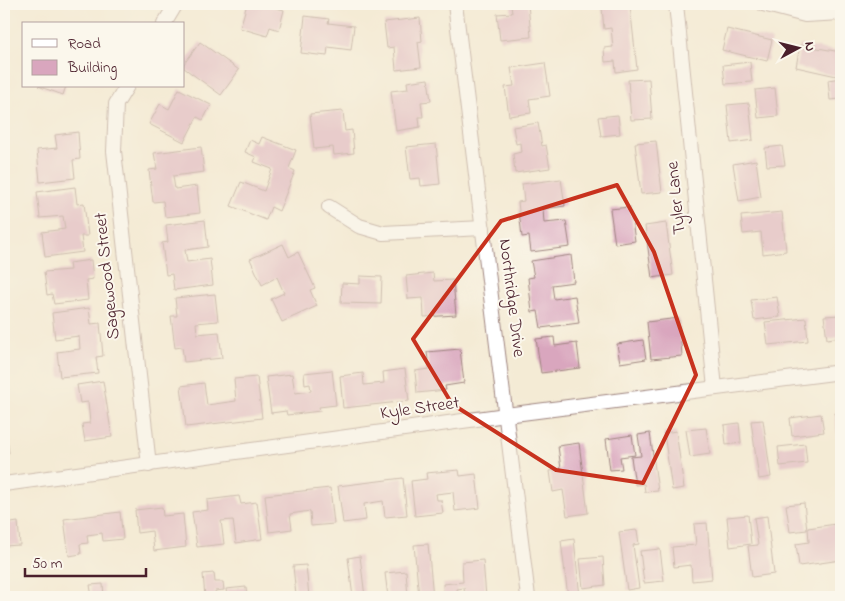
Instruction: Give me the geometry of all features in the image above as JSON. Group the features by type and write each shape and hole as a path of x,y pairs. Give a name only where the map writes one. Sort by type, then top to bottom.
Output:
{"street":[{"path":"165,22 176,4"},
{"name":"Northridge Drive","path":"455,4 528,597"},
{"name":"Tyler Lane","path":"676,4 715,388"},
{"path":"763,4 806,15 841,13"},
{"name":"Sagewood Street","path":"126,88 116,104 114,151 149,465"},
{"path":"329,207 360,226 383,233 483,228"},
{"name":"Kyle Street","path":"4,484 506,415 841,372"}],"highlighted area":[{"path":"617,185 654,252 696,375 643,483 556,470 452,404 413,339 501,221"}],"building":[{"path":"247,4 261,4 284,10 279,30 270,27 267,36 240,28"},
{"path":"528,4 531,37 500,40 497,14 512,13 511,6"},
{"path":"630,5 637,69 616,72 615,61 605,62 604,48 613,47 611,28 604,29 602,8"},
{"path":"305,16 329,19 328,23 354,26 351,50 328,47 327,56 301,53"},
{"path":"420,18 422,41 418,42 421,67 396,70 394,47 387,48 384,22"},
{"path":"727,29 772,40 767,61 722,50"},
{"path":"200,42 239,70 221,95 185,69 185,63"},
{"path":"800,45 841,52 841,77 796,67"},
{"path":"750,62 752,82 725,84 723,65"},
{"path":"545,63 550,96 529,99 531,113 509,116 505,87 514,86 511,68"},
{"path":"841,78 841,99 830,100 828,80"},
{"path":"428,79 431,101 421,102 423,117 419,117 420,127 396,131 391,91 408,89 407,82"},
{"path":"649,79 652,119 631,120 628,80"},
{"path":"44,88 65,88 63,95"},
{"path":"775,88 778,116 758,118 755,90"},
{"path":"179,89 211,105 203,120 197,117 184,142 149,124 160,104 169,109"},
{"path":"749,103 753,140 731,143 727,105"},
{"path":"343,111 345,131 352,130 354,153 334,155 333,147 314,149 310,114"},
{"path":"618,115 620,134 601,136 598,117"},
{"path":"538,123 542,146 546,145 550,168 515,173 513,154 521,152 520,143 516,144 513,127"},
{"path":"78,132 80,159 73,160 75,178 40,182 37,150 57,148 55,135"},
{"path":"262,137 296,150 289,168 295,171 279,211 271,207 266,220 231,206 241,182 264,191 272,169 254,162 256,157 245,152 250,140 259,144"},
{"path":"656,141 662,192 641,194 635,143"},
{"path":"436,144 440,184 421,186 420,178 410,179 406,147"},
{"path":"782,146 785,165 767,166 765,148"},
{"path":"201,147 204,172 173,176 175,189 197,186 200,213 165,217 163,201 153,202 149,170 157,169 154,153"},
{"path":"756,160 761,197 739,201 733,164"},
{"path":"561,179 565,206 543,209 544,223 566,221 570,247 531,252 529,236 522,237 518,202 524,201 522,184"},
{"path":"75,187 77,204 84,203 88,236 81,236 83,252 45,257 42,232 65,229 63,216 40,218 37,192"},
{"path":"630,207 635,241 615,244 610,209"},
{"path":"782,212 786,251 763,254 761,232 743,234 741,216"},
{"path":"205,220 208,247 185,250 187,262 210,259 213,285 174,290 172,274 166,275 162,243 168,242 166,225"},
{"path":"666,223 673,275 652,278 645,226"},
{"path":"283,244 289,257 298,252 315,288 310,290 317,306 282,322 271,299 284,293 277,277 262,285 250,259"},
{"path":"571,255 574,282 552,285 554,299 575,296 579,323 541,328 538,311 532,312 528,278 534,277 531,261"},
{"path":"91,260 93,279 86,280 88,300 54,304 52,294 47,295 44,272 70,270 69,263"},
{"path":"433,273 434,281 453,280 456,315 424,317 423,298 408,299 406,276"},
{"path":"360,276 382,277 381,304 341,303 342,283 360,284"},
{"path":"215,294 218,321 196,323 197,334 219,332 222,358 184,362 182,347 175,348 171,316 177,316 175,298"},
{"path":"777,297 780,317 754,320 751,300"},
{"path":"89,308 91,324 100,323 103,356 96,357 98,373 60,377 57,352 80,349 79,336 55,339 52,313"},
{"path":"841,315 841,337 827,339 824,316"},
{"path":"679,318 682,356 651,359 647,322"},
{"path":"806,318 808,341 768,345 765,322"},
{"path":"554,337 555,346 577,343 580,368 541,373 536,339"},
{"path":"643,340 646,359 620,363 617,344"},
{"path":"460,349 464,383 445,386 446,390 417,393 415,371 429,369 427,352"},
{"path":"405,369 409,401 343,408 340,376 363,373 364,385 384,383 383,372"},
{"path":"332,370 336,405 319,407 320,411 287,415 286,411 271,413 266,377 292,374 295,393 311,391 310,384 305,385 304,373"},
{"path":"257,377 262,418 186,427 181,386 204,383 207,405 236,401 234,379"},
{"path":"103,381 112,437 85,441 82,424 90,423 88,402 80,403 77,385"},
{"path":"835,413 841,413 841,434 837,434"},
{"path":"821,414 824,432 792,436 790,418"},
{"path":"763,420 771,477 759,479 751,421"},
{"path":"739,423 741,443 726,445 724,425"},
{"path":"706,428 710,454 690,457 686,430"},
{"path":"4,431 6,431 9,453 4,453"},
{"path":"676,431 684,488 672,490 664,433"},
{"path":"650,433 658,491 645,492 644,484 635,485 631,457 641,456 638,435"},
{"path":"632,435 635,455 620,457 622,469 610,470 606,439"},
{"path":"579,443 588,513 567,516 563,490 553,492 550,471 561,469 558,446"},
{"path":"805,444 807,463 780,466 778,447"},
{"path":"459,470 460,476 476,474 480,508 455,511 453,492 436,494 437,500 441,500 443,513 415,516 411,481 427,479 426,473"},
{"path":"403,478 407,515 385,517 383,501 364,504 366,520 343,523 338,486"},
{"path":"330,488 334,524 311,526 310,511 290,514 292,529 269,532 265,495"},
{"path":"239,496 241,504 257,502 262,539 236,543 233,520 221,521 224,544 197,547 192,512 208,510 207,500"},
{"path":"804,503 807,530 790,532 786,505"},
{"path":"162,507 163,516 183,514 186,547 154,551 152,531 137,533 135,510"},
{"path":"120,512 123,539 103,541 102,533 87,535 88,543 80,544 81,554 69,556 64,519"},
{"path":"748,515 751,544 730,547 727,517"},
{"path":"767,516 774,574 752,577 748,546 758,545 754,518"},
{"path":"18,522 20,545 4,546 4,524"},
{"path":"707,523 712,579 692,581 691,565 674,567 672,547 696,545 694,524"},
{"path":"836,524 841,560 799,566 796,544 809,542 808,528"},
{"path":"637,530 639,544 633,545 639,588 627,590 619,532"},
{"path":"574,539 580,597 568,597 561,541"},
{"path":"428,544 433,597 419,597 414,545"},
{"path":"660,549 664,581 644,583 640,551"},
{"path":"360,556 365,597 353,597 348,558"},
{"path":"603,557 605,585 583,588 580,559"},
{"path":"483,560 486,597 465,597 464,588 457,589 458,597 444,597 443,584 463,582 462,562"},
{"path":"306,565 309,597 289,597 288,595 296,595 293,566"},
{"path":"406,571 408,597 388,597 385,573"},
{"path":"214,573 215,582 223,582 224,590 215,591 216,597 205,597 203,574"},
{"path":"103,584 104,597 92,597 90,585"},
{"path":"246,587 247,597 227,597 226,589"}]}
